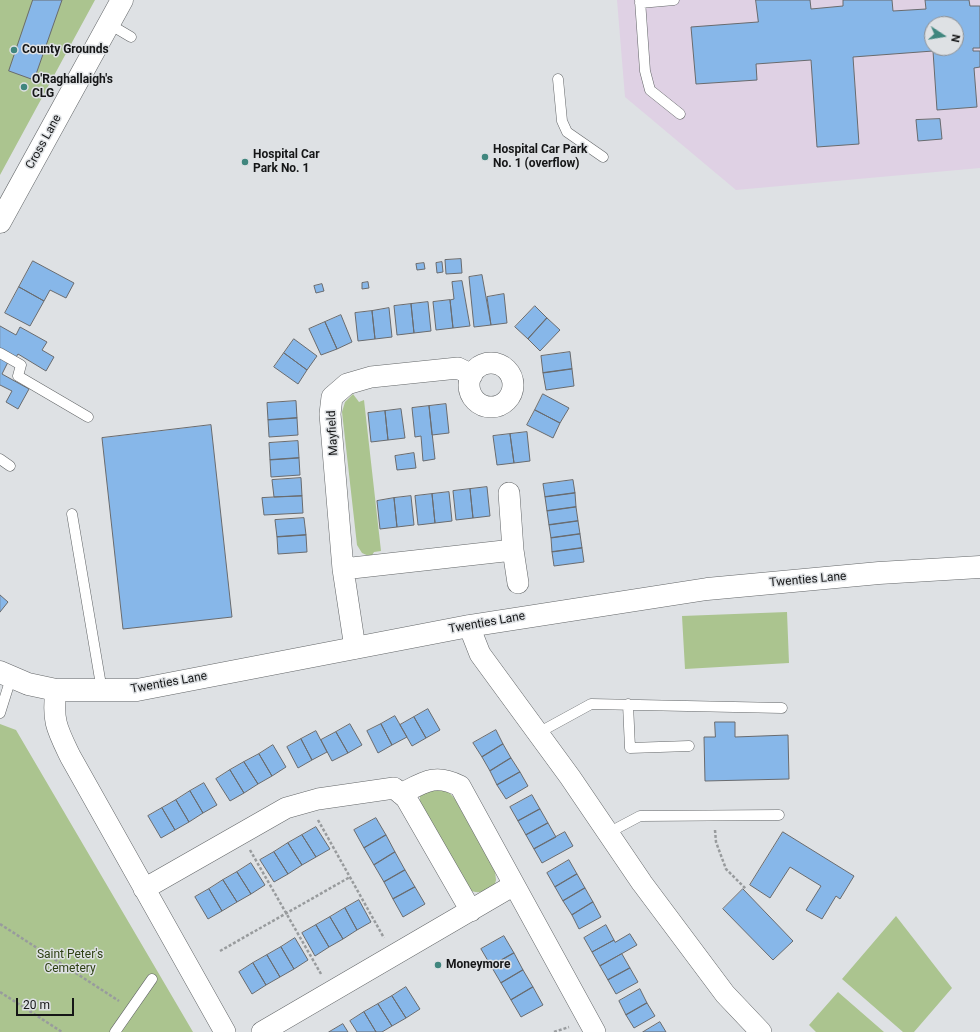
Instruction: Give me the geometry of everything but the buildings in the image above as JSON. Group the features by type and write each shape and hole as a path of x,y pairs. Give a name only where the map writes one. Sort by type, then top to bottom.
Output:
{"street":[{"name":"Cross Lane","path":"0,222 122,0"},
{"name":"Mayfield","path":"355,648 343,569 330,414 332,397 347,384 371,376 458,368 472,375"},
{"path":"509,493 513,550 518,583"},
{"path":"343,569 513,550"},
{"name":"Twenties Lane","path":"6,675 28,684 56,690 137,690 469,626 707,589 879,573 980,567"},
{"path":"469,626 480,654 538,733 642,883 725,994 761,1032"},
{"path":"56,690 54,709 55,725 70,756 224,1032"},
{"path":"401,794 427,780 447,779 460,786 595,1032"},
{"path":"144,889 286,808 308,802 394,788 406,798 471,911"},
{"path":"262,1032 514,885"}],"lane":[{"path":"674,0 640,2 646,71 650,90 680,114"},
{"path":"109,24 131,37"},
{"path":"558,79 562,121 567,132 604,157"},
{"path":"0,353 21,365 18,376 88,417"},
{"path":"0,459 10,466"},
{"path":"72,514 102,691"},
{"path":"0,713 6,675"},
{"path":"538,733 591,704 782,708"},
{"path":"628,704 630,748 689,746"},
{"path":"608,833 640,816 779,815"},
{"path":"115,1032 152,979"}],"path":[{"path":"308,802 394,956"},
{"path":"715,816 716,842 726,869 746,889"},
{"path":"241,834 332,992"},
{"path":"220,951 350,877"},
{"path":"0,924 131,1009"},
{"path":"0,992 62,1032"}],"shaded area":[{"path":"617,0 980,0 980,168 736,190 625,97"}],"green space":[{"name":"O'Raghallaigh's CLG","path":"0,0 95,0 0,175"},
{"path":"353,394 359,402 364,400 381,551 374,552 371,557 362,553 357,545 342,412 345,402"},
{"path":"787,612 789,663 685,669 682,616"},
{"name":"Saint Peter's Cemetery","path":"0,724 16,730 193,1032 0,1032"},
{"path":"425,789 447,790 455,799 495,871 496,880 494,888 483,892 473,892 466,888 420,808 420,796"},
{"path":"896,916 952,988 914,1032 903,1032 842,979"},
{"path":"838,992 884,1032 816,1032 809,1025"}],"place":[{"name":"County Grounds","path":"14,50"},
{"name":"O'Raghallaigh's CLG","path":"24,87"},
{"name":"Hospital Car Park No. 1 (overflow)","path":"485,157"},
{"name":"Hospital Car Park No. 1","path":"245,162"},
{"name":"Moneymore","path":"438,965"}]}
